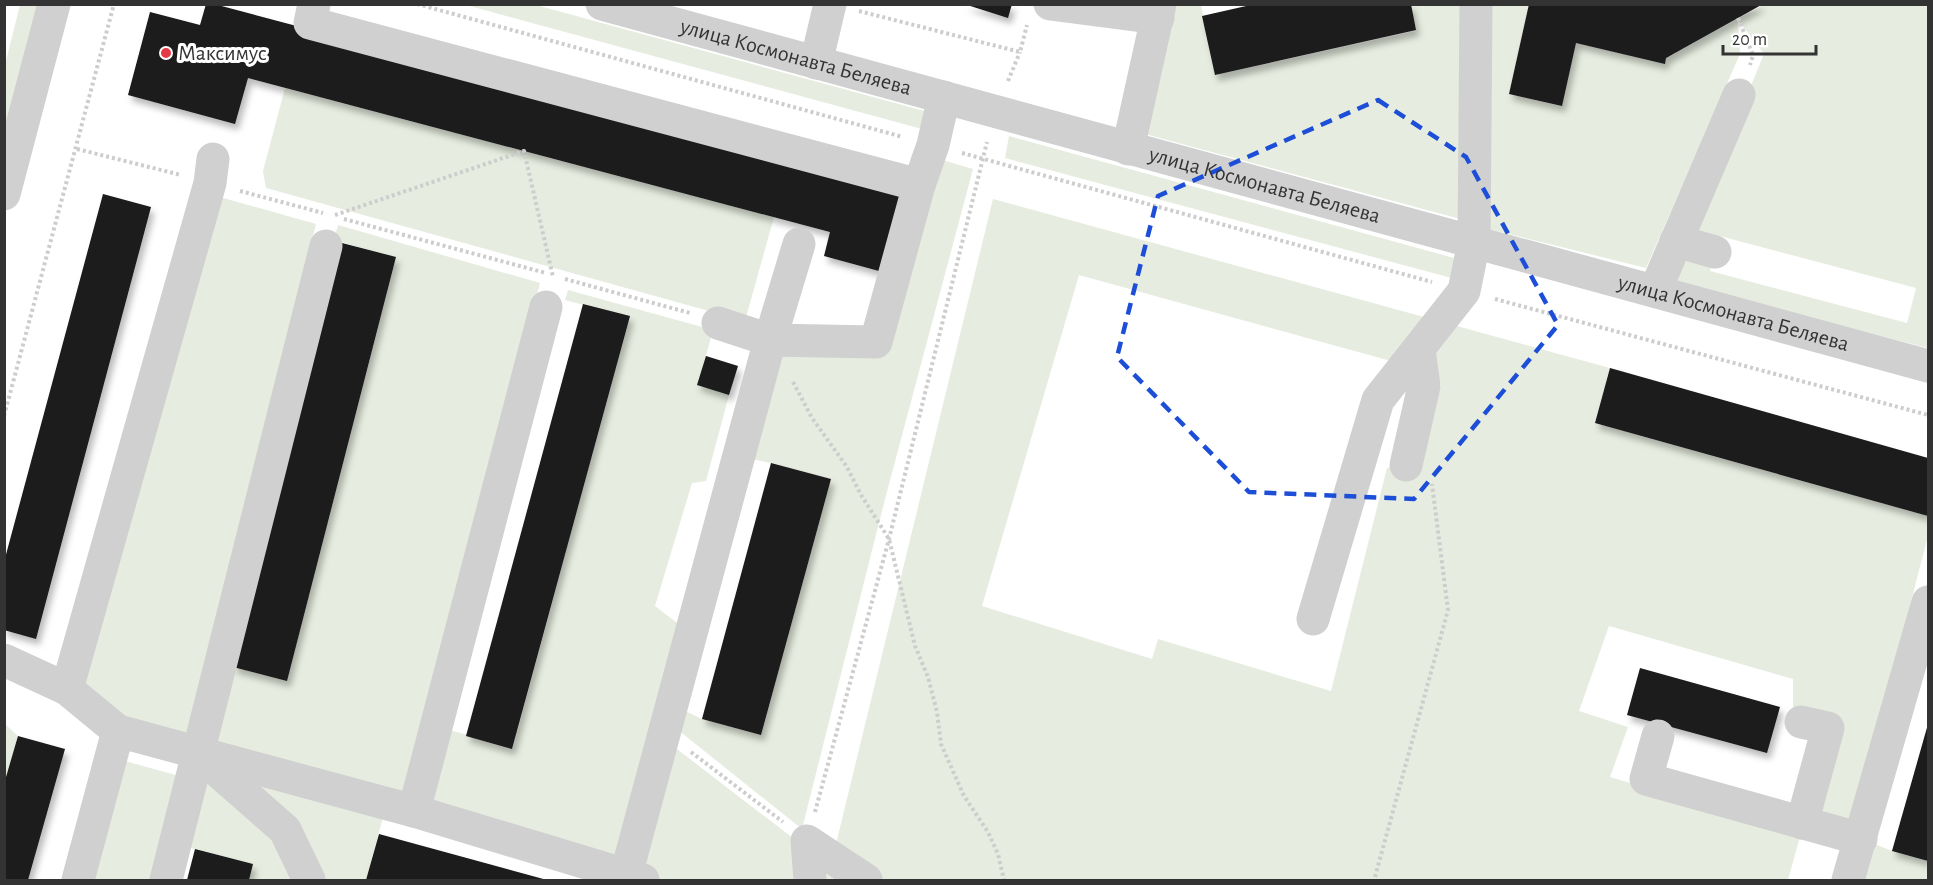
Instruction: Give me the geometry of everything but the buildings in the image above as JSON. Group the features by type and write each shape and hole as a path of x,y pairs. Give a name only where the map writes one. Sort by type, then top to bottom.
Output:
{"street":[{"path":"4,194 54,4"},
{"path":"314,4 310,23 919,185"},
{"name":"улица Космонавта Беляева","path":"602,4 1929,366"},
{"path":"1313,618 1378,400 1464,291 1474,242 1476,4"},
{"path":"816,63 844,8"},
{"path":"1039,14 1159,11 1128,149"},
{"path":"1655,291 1738,95"},
{"path":"718,323 770,340 876,342 919,185 933,146 944,97"},
{"path":"67,689 212,171"},
{"path":"166,880 329,231"},
{"path":"1676,241 1715,252"},
{"path":"4,660 67,689 118,732 414,811 634,878 664,731 770,340 799,244"},
{"path":"414,811 546,307"},
{"path":"1418,472 1424,386 1419,350"},
{"path":"1848,880 1929,602"},
{"path":"1801,722 1828,728 1802,823"},
{"path":"78,880 118,732"},
{"path":"1658,736 1646,779 1861,839"},
{"path":"198,753 285,830 309,880"},
{"path":"807,841 810,880"},
{"path":"807,841 866,880"}],"path":[{"path":"4,416 114,4"},
{"path":"417,4 1464,291 1929,415"},
{"path":"844,8 1020,52 1039,14"},
{"path":"1738,18 1754,55 1738,95"},
{"path":"77,148 212,171 329,231 553,276 686,311"},
{"path":"329,231 524,151 553,276 546,307"},
{"path":"664,731 807,841 889,539 982,159"},
{"path":"770,340 812,418 847,467 861,495 889,539 915,646 928,676 937,712 941,744 964,796 988,832 998,854 1004,880"},
{"path":"1375,877 1448,610 1433,488 1418,472"}],"highlighted area":[{"path":"1378,100 1466,157 1558,325 1414,499 1249,492 1117,357 1158,196"}],"shaded area":[{"path":"20,5 40,5 5,134 5,65"},
{"path":"466,5 536,5 928,112 922,129"},
{"path":"1173,5 1201,5 1216,75 1416,31 1411,5 1466,5 1464,220 1145,134"},
{"path":"1488,5 1529,5 1509,94 1561,106 1576,43 1665,63 1666,58 1763,5 1928,5 1928,348 1744,301 1671,279 1764,54 1738,20 1740,54 1646,268 1485,228","holes":["1720,236 1916,288 1907,323 1710,271"]},
{"path":"285,88 774,217 745,321 266,188 263,171"},
{"path":"1009,136 1465,261 1459,280 1005,158"},
{"path":"939,159 973,169 884,503 802,829 678,730 685,711 702,719 761,735 831,479 751,459 779,349 882,349"},
{"path":"220,197 316,224 186,738 123,721 79,682"},
{"path":"993,199 1610,368 1595,423 1928,516 1928,536 1853,825 1814,812 1838,723 1793,707 1793,679 1609,626 1579,711 1628,727 1610,777 1801,833 1788,880 660,880 637,872 673,746 798,842 835,848","holes":["1079,275 1391,361 1425,350 1441,385 1423,462 1387,468 1331,691 1158,639 1152,659 982,606"]},
{"path":"338,225 540,283 403,798 389,795 366,880 317,880 208,747 233,667 287,680 396,258 334,240"},
{"path":"568,290 713,330 706,356 729,395 706,481 692,483 655,606 685,629 617,865 423,805 443,728 513,748 629,317 565,300"},
{"path":"5,724 18,736 5,784"},
{"path":"125,761 183,777 158,880 83,880"},
{"path":"201,770 276,836 297,880 249,880 253,864 183,846"},
{"path":"1865,840 1892,851 1928,861 1928,880 1853,880"}],"place":[{"name":"Максимус","path":"166,53"}]}
